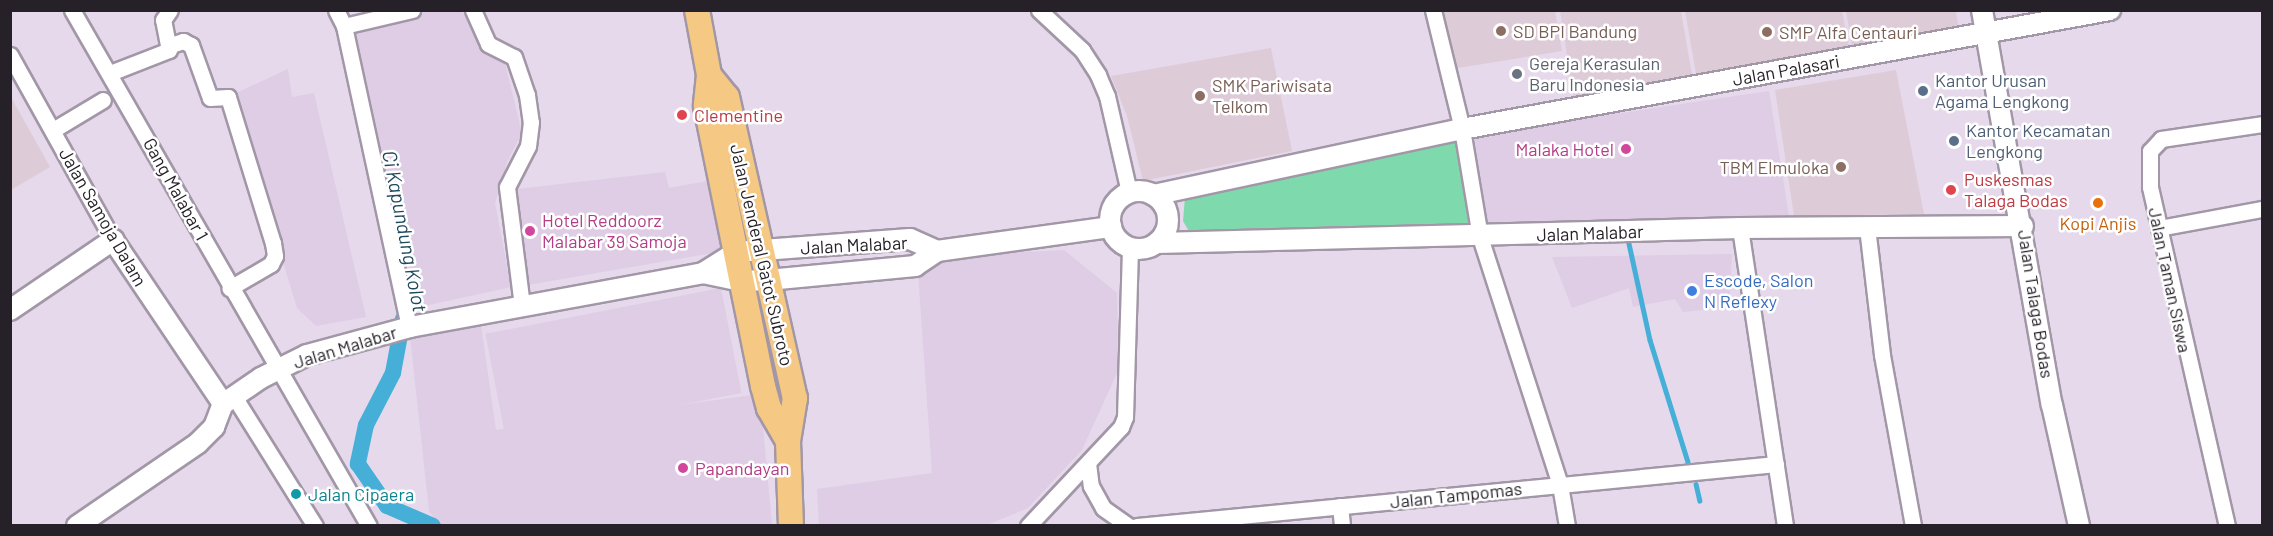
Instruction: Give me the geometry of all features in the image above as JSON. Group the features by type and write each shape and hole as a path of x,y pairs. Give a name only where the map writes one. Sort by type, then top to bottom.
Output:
{"main road":[{"name":"Jalan Jenderal Gatot Subroto","path":"697,10 709,75 706,106 742,281 769,408 788,441"},
{"name":"Jalan Jenderal Gatot Subroto","path":"709,75 727,96 795,399 788,441 791,525"}],"street":[{"name":"Gang Malabar 1","path":"72,10 110,73 276,370 369,525"},
{"path":"170,10 163,20 171,45"},
{"path":"336,10 344,26 409,327"},
{"path":"344,26 412,10"},
{"path":"473,10 488,44 514,57 527,95 531,122 528,146 507,187 522,306"},
{"path":"1039,10 1082,50 1098,75 1107,96 1129,192"},
{"path":"1433,10 1462,129 1480,237 1560,485 1567,525"},
{"name":"Jalan Talaga Bodas","path":"1982,10 2023,226 2052,405 2079,525"},
{"name":"Jalan Palasari","path":"1462,129 2110,10"},
{"path":"110,73 164,53 171,45 187,41 199,63 210,98 228,97 275,256 271,264 230,288"},
{"name":"Jalan Samoja Dalam","path":"10,55 113,240 229,401"},
{"path":"53,130 103,100"},
{"name":"Jalan Taman Siswa","path":"2227,525 2148,169 2154,143 2262,124"},
{"path":"1154,195 1462,129"},
{"path":"1142,190 1154,195 1168,214 1167,231 1157,243 1144,249 1130,248 1118,240 1111,227 1116,202 1129,192 1142,190"},
{"path":"2160,228 2262,213"},
{"name":"Jalan Malabar","path":"1157,243 1480,237 1740,228 2023,226"},
{"name":"Jalan Malabar","path":"229,401 276,370 306,355 409,327 703,273 742,281 915,266 937,251 1111,227"},
{"path":"1867,227 1882,355 1913,525"},
{"path":"1740,228 1785,525"},
{"name":"Jalan Malabar","path":"703,273 736,252 910,239 937,251"},
{"path":"10,310 113,240"},
{"path":"1028,525 1121,427 1125,417 1130,248"},
{"path":"77,525 198,443 214,427 229,401 315,525"},
{"path":"1088,463 1091,486 1103,508 1129,525"},
{"name":"Jalan Tampomas","path":"1137,525 1776,464"},
{"path":"1340,506 1342,525"}],"shaded area":[{"path":"409,11 462,11 479,38 500,43 522,133 507,162 495,203 511,287 406,310 348,26"},
{"name":"SD BPI Bandung","path":"1439,11 1555,11 1562,51 1452,69"},
{"path":"1560,11 1681,11 1693,81 1574,99"},
{"name":"SMP Alfa Centauri","path":"1685,11 1842,11 1850,53 1697,79"},
{"path":"1846,11 1956,11 1959,32 1853,52"},
{"name":"SMK Pariwisata Telkom","path":"1271,48 1292,151 1143,181 1127,116 1111,76"},
{"path":"288,69 292,97 314,93 366,317 316,326 297,308 232,95"},
{"path":"1896,70 1924,214 1794,216 1775,90"},
{"path":"1769,91 1789,216 1486,229 1474,135"},
{"path":"11,97 50,167 10,190"},
{"path":"665,172 669,188 713,180 724,251 516,287 507,190"},
{"path":"1064,250 1117,293 1118,371 1082,450 1028,508 987,525 819,525 817,489 932,473 917,258"},
{"path":"1732,254 1729,307 1683,312 1675,299 1633,307 1629,288 1572,308 1552,257"},
{"path":"721,288 741,393 506,439 485,334"},
{"path":"481,325 496,430 760,394 772,525 439,525 429,511 410,336"}],"green space":[{"path":"1456,137 1470,231 1208,252 1197,245 1183,221 1185,197"}],"waterway":[{"path":"1628,239 1650,340 1688,462"},
{"name":"Ci Kapundung Kolot","path":"403,319 393,373 366,425 358,464 387,506 433,526"},
{"path":"1696,484 1700,501"}],"place":[{"name":"SD BPI Bandung","path":"1501,31"},
{"name":"SMP Alfa Centauri","path":"1767,32"},
{"name":"Gereja Kerasulan Baru Indonesia","path":"1517,74"},
{"name":"Kantor Urusan Agama Lengkong","path":"1923,91"},
{"name":"SMK Pariwisata Telkom","path":"1200,96"},
{"name":"Clementine","path":"682,115"},
{"name":"Kantor Kecamatan Lengkong","path":"1954,141"},
{"name":"Malaka Hotel","path":"1626,149"},
{"name":"TBM Elmuloka","path":"1841,167"},
{"name":"Puskesmas Talaga Bodas","path":"1951,190"},
{"name":"Kopi Anjis","path":"2098,203"},
{"name":"Hotel Reddoorz Malabar 39 Samoja","path":"530,231"},
{"name":"Escode, Salon N Reflexy","path":"1692,291"},
{"name":"Papandayan","path":"683,468"},
{"name":"Jalan Cipaera","path":"296,494"}]}
